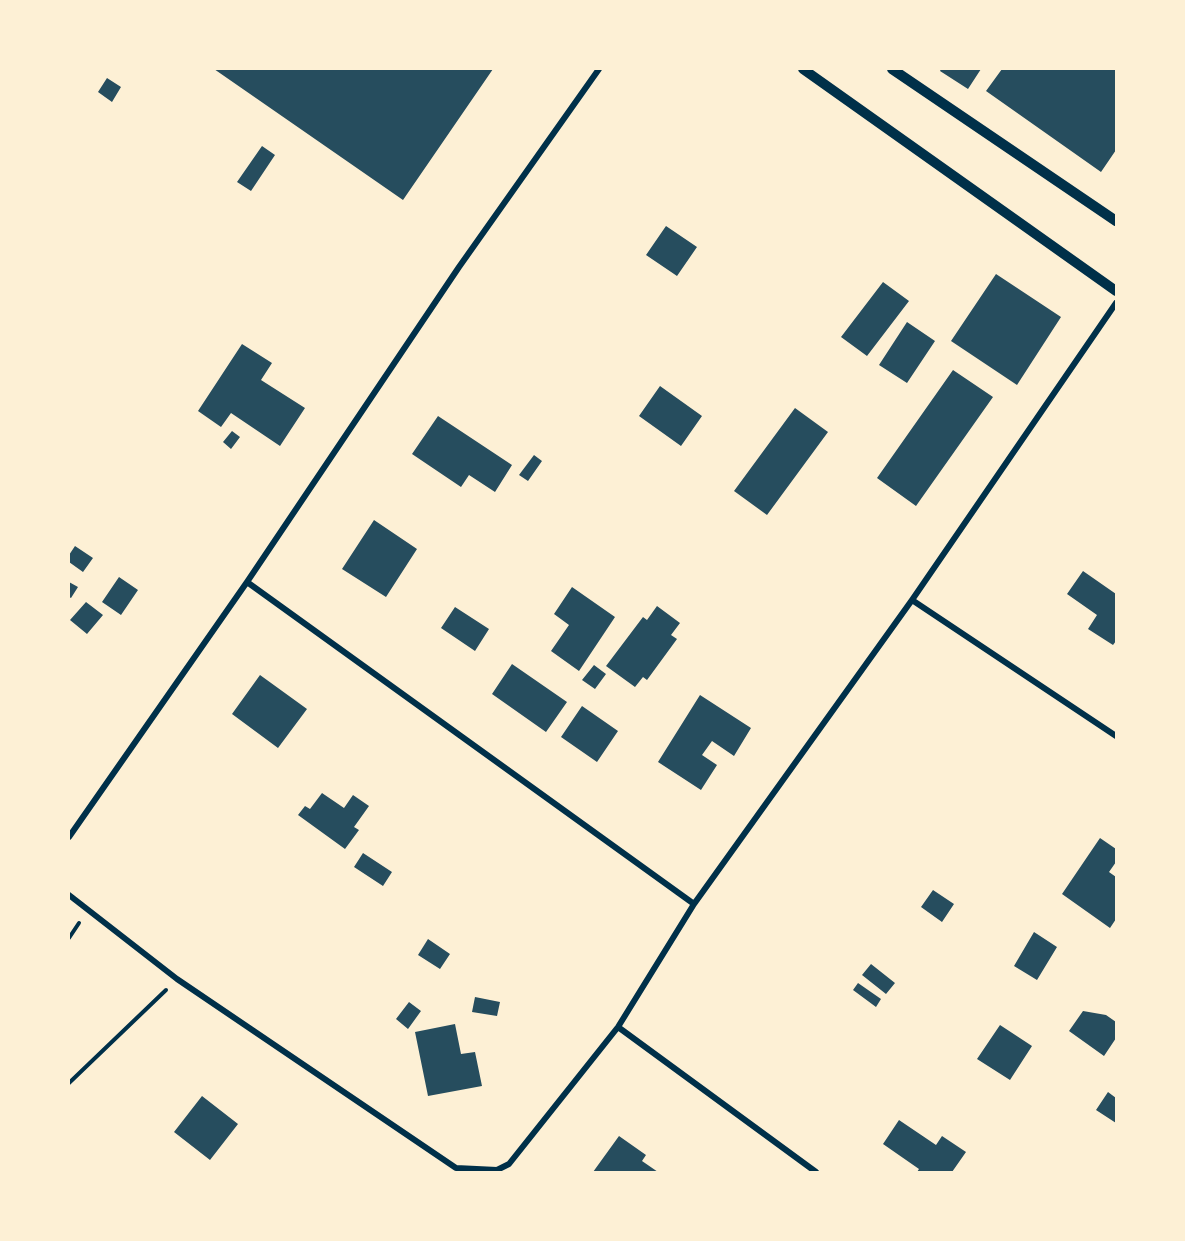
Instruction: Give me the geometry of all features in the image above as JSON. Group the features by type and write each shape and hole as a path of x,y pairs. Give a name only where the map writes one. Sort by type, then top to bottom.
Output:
{"street":[{"path":"69,837 247,582 459,267 599,69"},
{"path":"803,69 1116,291"},
{"path":"892,69 1116,221"},
{"path":"69,895 177,979 456,1168 497,1170 509,1164 618,1027 694,904 912,600 1116,303"},
{"path":"247,582 694,904"},
{"path":"912,600 1116,736"},
{"path":"618,1027 816,1172"}],"path":[{"path":"69,1083 177,979"}],"building":[{"path":"214,69 493,69 403,200"},
{"path":"941,69 981,69 968,89 940,71"},
{"path":"1002,69 1116,69 1116,150 1101,172 986,91"},
{"path":"107,78 121,87 112,102 98,92"},
{"path":"262,146 275,155 251,191 237,182"},
{"path":"666,226 697,247 677,276 646,255"},
{"path":"996,274 1061,317 1017,385 951,341"},
{"path":"883,282 909,301 867,356 841,337"},
{"path":"907,322 935,341 907,383 879,365"},
{"path":"242,344 272,363 261,380 305,408 280,446 231,413 221,427 198,411"},
{"path":"953,370 993,397 916,506 877,478"},
{"path":"660,386 702,416 681,446 639,416"},
{"path":"795,408 828,432 767,515 734,491"},
{"path":"438,416 512,465 495,492 469,475 461,487 412,454"},
{"path":"232,431 240,437 231,449 223,442"},
{"path":"534,455 542,461 528,481 519,475"},
{"path":"374,520 417,549 386,597 342,569"},
{"path":"75,546 93,558 83,572 69,562 69,555"},
{"path":"1083,571 1116,594 1116,641 1113,645 1088,629 1097,615 1067,594"},
{"path":"119,577 138,590 121,615 102,602"},
{"path":"69,582 78,587 71,598 69,597"},
{"path":"572,587 615,617 579,671 551,651 569,625 554,614"},
{"path":"86,602 103,615 87,634 70,620"},
{"path":"657,606 680,623 671,635 677,639 647,680 643,677 635,687 606,666 643,617 647,620"},
{"path":"455,607 489,629 475,651 441,628"},
{"path":"512,664 567,702 546,732 492,694"},
{"path":"594,665 606,674 595,689 582,680"},
{"path":"260,675 307,709 278,748 232,714"},
{"path":"700,695 751,728 734,756 712,741 702,755 717,765 701,790 658,762"},
{"path":"582,706 618,731 597,762 561,737"},
{"path":"322,793 344,808 353,795 369,806 354,827 359,830 345,849 298,815 305,806 310,809"},
{"path":"1100,838 1116,849 1116,862 1109,872 1116,877 1116,919 1110,928 1062,894"},
{"path":"363,853 392,872 383,886 354,867"},
{"path":"933,890 954,904 942,922 921,907"},
{"path":"1034,932 1057,947 1037,980 1014,966"},
{"path":"428,939 450,954 440,969 418,955"},
{"path":"871,964 895,983 886,994 862,975"},
{"path":"858,983 881,999 876,1007 853,990"},
{"path":"475,997 500,1002 497,1016 472,1012"},
{"path":"409,1002 421,1011 408,1029 396,1019"},
{"path":"1083,1011 1106,1015 1116,1022 1116,1038 1104,1056 1069,1031"},
{"path":"455,1024 461,1054 475,1052 482,1086 428,1096 415,1032"},
{"path":"1000,1025 1032,1046 1010,1080 977,1059"},
{"path":"1108,1092 1116,1098 1116,1123 1096,1110"},
{"path":"202,1096 238,1124 210,1160 174,1132"},
{"path":"899,1120 936,1145 942,1136 966,1152 952,1172 917,1172 919,1169 883,1144"},
{"path":"619,1136 646,1155 642,1161 658,1172 593,1172"}]}
